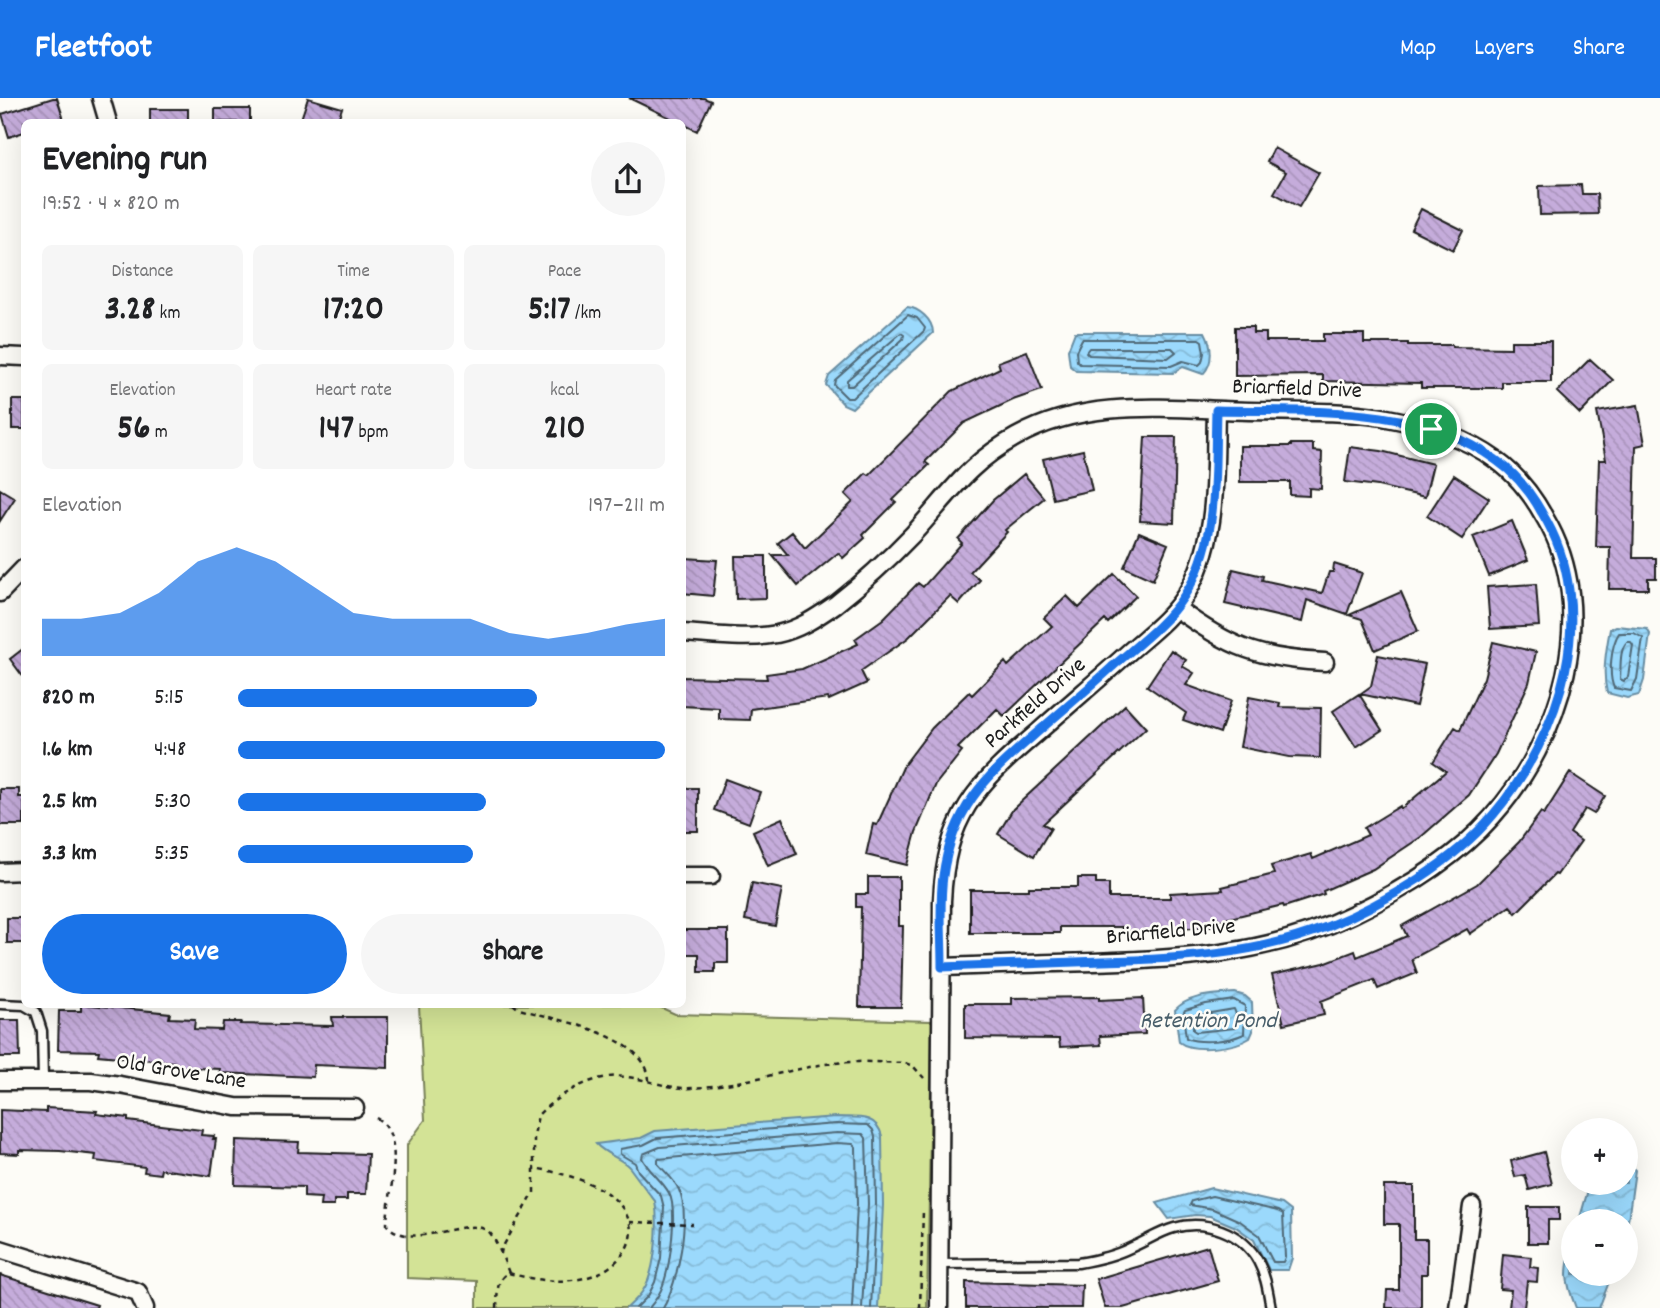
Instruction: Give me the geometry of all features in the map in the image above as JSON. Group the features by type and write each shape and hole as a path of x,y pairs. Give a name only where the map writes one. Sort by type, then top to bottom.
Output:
{"street":[{"path":"101,98 107,119"},
{"path":"0,355 21,357"},
{"name":"Briarfield Drive","path":"686,633 764,636 783,633 809,623 886,562 952,486 980,460 1019,435 1078,413 1124,408 1216,410 1349,414 1405,422 1453,437 1486,454 1528,490 1552,529 1567,572 1572,605 1570,646 1564,675 1538,748 1525,773 1492,817 1456,850 1400,889 1329,926 1270,944 1207,956 942,967"},
{"name":"Parkfield Drive","path":"939,1308 943,877 953,836 968,803 994,770 1160,625 1185,595 1198,570 1210,530 1216,410"},
{"path":"0,593 21,571"},
{"path":"1176,608 1202,628 1242,649 1286,660 1325,662"},
{"path":"0,872 21,871"},
{"path":"686,876 711,876"},
{"name":"Old Grove Lane","path":"0,1081 91,1081 236,1107 355,1108"},
{"path":"1458,1308 1472,1206"},
{"path":"0,1249 138,1292 145,1308"}],"lane":[{"path":"0,1003 21,1005"},
{"path":"29,1008 36,1012 42,1031 43,1081"},
{"path":"939,1264 1079,1263 1128,1250 1175,1227 1203,1225 1233,1236 1257,1260 1271,1308"}],"path":[{"path":"518,1008 601,1033 618,1041 644,1064 649,1082"},
{"path":"501,1253 534,1193 534,1136 538,1115 563,1095 586,1084 608,1077 628,1077 665,1086 688,1088 750,1080 815,1066 862,1062 905,1063"},
{"path":"376,1118 387,1127 393,1140 387,1225 393,1231 412,1236 484,1229 490,1233 509,1273"},
{"path":"497,1308 502,1275 509,1273 527,1278 553,1280 580,1279 600,1274 613,1265 628,1245 630,1222 609,1195 562,1174 534,1168"},
{"path":"630,1222 693,1224"}],"green space":[{"path":"419,1008 662,1008 675,1014 932,1021 927,1308 477,1308 477,1281 407,1278 407,1145 425,1120"}],"water":[{"path":"907,307 924,316 931,324 933,333 852,408 843,404 826,385 829,376"},
{"path":"1075,332 1205,332 1210,348 1209,365 1203,374 1183,367 1173,373 1076,371 1070,366 1068,350"},
{"path":"1616,626 1647,629 1650,634 1644,680 1639,695 1627,698 1607,693 1605,661 1610,629"},
{"name":"Retention Pond","path":"1235,993 1252,1002 1253,1031 1250,1038 1214,1048 1194,1047 1179,1042 1175,1010 1187,1001 1203,996"},
{"path":"836,1117 870,1120 875,1123 882,1136 883,1205 878,1308 627,1308 642,1292 650,1273 657,1222 655,1201 627,1165 596,1144 641,1138 655,1131"},
{"path":"1211,1188 1282,1204 1291,1211 1292,1258 1288,1270 1269,1270 1254,1240 1236,1227 1210,1216 1169,1219 1157,1203"},
{"path":"1587,1195 1632,1195 1630,1209 1582,1209"},
{"path":"1569,1286 1607,1286 1599,1308 1576,1308"}],"building":[{"path":"57,98 64,119 21,119 21,133 9,137 2,114"},
{"path":"308,98 342,108 338,119 301,119"},
{"path":"629,98 704,98 711,101 697,131 686,126 686,119 672,119"},
{"path":"150,109 188,109 188,119 150,119"},
{"path":"215,109 250,109 250,119 215,119"},
{"path":"1274,148 1319,173 1299,207 1274,193 1286,172 1267,162"},
{"path":"1581,185 1582,194 1597,194 1598,214 1540,215 1539,186"},
{"path":"1421,209 1463,230 1453,250 1411,229"},
{"path":"1235,327 1253,327 1253,333 1266,333 1266,341 1323,341 1323,334 1364,334 1364,343 1511,348 1511,341 1551,341 1551,382 1502,382 1502,388 1421,388 1421,383 1323,381 1323,375 1235,376"},
{"path":"1027,351 1042,390 964,423 925,462 929,465 893,500 896,502 863,535 865,538 843,558 838,553 798,586 772,555 788,555 778,543 792,532 805,548 853,502 845,494 866,473 869,475 952,391 1000,368 998,362"},
{"path":"1590,359 1613,380 1580,414 1557,392"},
{"path":"12,400 21,400 21,429 12,429"},
{"path":"1638,405 1645,444 1636,446 1633,558 1656,558 1656,578 1648,578 1648,589 1609,589 1610,547 1596,547 1599,460 1606,460 1597,412"},
{"path":"1145,437 1176,437 1174,523 1140,521"},
{"path":"1313,444 1313,451 1322,452 1321,489 1309,488 1309,496 1290,495 1290,482 1240,482 1240,446"},
{"path":"1350,447 1381,451 1433,464 1425,497 1378,486 1345,482"},
{"path":"1083,450 1092,490 1053,499 1043,459"},
{"path":"1024,474 1044,498 1005,530 1007,532 970,572 980,580 959,604 950,596 908,638 861,671 867,683 829,700 828,698 751,709 750,720 719,719 719,708 686,706 686,677 767,679 766,674 802,669 858,644 855,639 883,619 918,583 923,587 962,543 958,539 993,500"},
{"path":"1454,475 1489,498 1462,539 1427,516"},
{"path":"0,489 15,498 0,521"},
{"path":"1512,521 1528,560 1489,576 1473,537"},
{"path":"1139,532 1168,544 1153,580 1124,567"},
{"path":"735,556 766,556 766,598 736,599"},
{"path":"686,558 717,560 713,596 686,593"},
{"path":"1334,564 1362,573 1347,614 1307,600 1302,622 1225,604 1233,569 1263,576 1262,580 1322,593 1329,572 1333,572"},
{"path":"1114,574 1136,596 1108,623 1105,620 1004,716 997,709 958,748 962,751 936,784 916,832 907,865 866,855 873,824 877,825 904,765 932,728 969,692 972,695 1005,662 1008,666 1052,626 1044,618 1067,596 1079,608"},
{"path":"1536,584 1539,626 1490,629 1487,587"},
{"path":"1401,592 1418,631 1375,650 1362,619 1349,615"},
{"path":"1493,642 1536,652 1529,683 1496,754 1469,795 1421,837 1373,869 1323,891 1324,894 1284,907 1283,905 1213,922 1214,926 1159,931 1122,931 1122,927 1060,927 1060,933 970,933 970,890 1078,887 1078,878 1096,878 1096,884 1109,884 1109,898 1170,898 1170,893 1223,890 1222,887 1274,874 1271,866 1311,854 1313,859 1368,835 1364,828 1400,806 1401,809 1446,771 1433,762 1455,727 1460,730 1484,678"},
{"path":"21,650 21,674 10,659"},
{"path":"1171,650 1186,660 1182,666 1194,673 1186,685 1231,701 1220,733 1183,720 1186,713 1147,686"},
{"path":"1378,655 1425,664 1416,706 1360,694 1371,686"},
{"path":"1359,694 1382,730 1356,747 1333,711"},
{"path":"1249,697 1280,703 1279,707 1321,708 1320,758 1289,757 1240,747"},
{"path":"1125,705 1146,728 1043,824 1051,828 1034,856 998,834 1013,809"},
{"path":"1570,773 1605,796 1594,814 1585,809 1570,833 1581,841 1557,875 1516,913 1510,906 1470,934 1467,929 1412,959 1417,973 1378,989 1374,980 1321,1001 1324,1015 1284,1024 1272,975 1324,963 1355,951 1357,957 1407,936 1402,926 1477,884 1519,842 1541,812 1544,814"},
{"path":"725,779 760,792 749,823 714,810"},
{"path":"686,788 698,788 698,831 686,831"},
{"path":"0,789 19,789 21,825 0,825"},
{"path":"782,818 797,854 768,866 753,831"},
{"path":"868,877 899,877 899,926 903,926 901,1007 859,1007 861,907 856,907 856,894 868,894"},
{"path":"752,883 782,889 775,926 745,920"},
{"path":"7,918 21,918 21,943 7,943"},
{"path":"686,930 728,930 728,963 715,963 715,972 699,972 699,954 686,954"},
{"path":"1099,997 1099,1000 1143,998 1145,1034 1100,1036 1101,1045 1060,1047 1059,1039 965,1038 965,1004 1012,1004 1012,998"},
{"path":"81,1008 121,1008 170,1013 169,1018 195,1019 194,1029 222,1030 223,1022 333,1026 332,1017 388,1017 388,1068 314,1065 313,1077 220,1073 220,1069 172,1067 173,1062 98,1055 99,1051 58,1050 59,1011 81,1011"},
{"path":"0,1020 19,1020 20,1057 0,1057"},
{"path":"46,1108 97,1111 96,1114 128,1118 128,1121 202,1130 201,1135 214,1136 213,1139 216,1139 211,1176 161,1169 160,1174 144,1172 145,1167 95,1161 96,1155 60,1151 19,1150 19,1154 0,1153 0,1110 46,1112"},
{"path":"236,1140 299,1142 298,1152 368,1154 366,1194 347,1194 347,1200 334,1200 334,1206 320,1206 321,1198 304,1197 304,1187 235,1185"},
{"path":"1544,1152 1552,1184 1529,1190 1525,1175 1515,1177 1511,1161"},
{"path":"1384,1186 1414,1186 1414,1239 1427,1239 1427,1274 1421,1274 1421,1308 1386,1308 1387,1290 1399,1290 1399,1224 1384,1224"},
{"path":"1528,1207 1559,1207 1559,1220 1548,1220 1548,1243 1528,1243"},
{"path":"1208,1246 1218,1281 1123,1308 1105,1308 1096,1279"},
{"path":"1503,1254 1531,1257 1530,1267 1538,1268 1537,1282 1527,1281 1524,1308 1509,1308 1511,1290 1500,1289"},
{"path":"0,1275 97,1305 96,1308 0,1308"},
{"path":"966,1282 1082,1285 1081,1308 966,1308"}],"route":[{"path":"1216,410 1349,414 1379,417 1431,429 1453,437 1496,460 1528,490 1552,529 1571,589 1570,646 1549,724 1525,773 1492,817 1439,864 1376,903 1329,926 1270,944 1217,955 1185,958 942,967 943,877 953,836 968,803 994,770 1160,625 1185,595 1198,570 1213,511 1216,410"}]}
